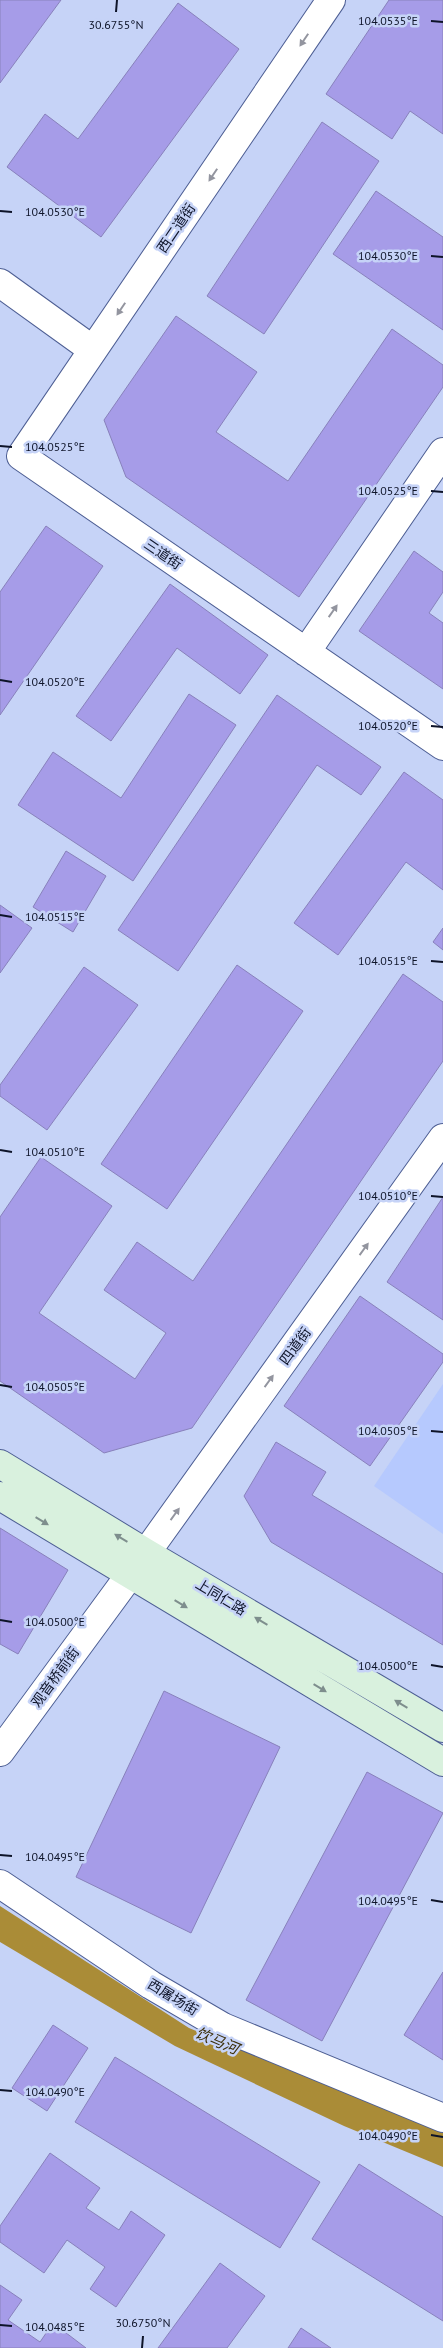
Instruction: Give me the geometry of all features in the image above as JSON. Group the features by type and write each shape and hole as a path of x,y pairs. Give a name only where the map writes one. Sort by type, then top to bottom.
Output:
{"street":[{"name":"西二道街","path":"21,456 331,0"},
{"path":"0,283 93,350"},
{"path":"306,652 443,452"},
{"name":"三道街","path":"21,456 443,746"},
{"name":"四道街","path":"139,1564 443,1138"},
{"name":"上同仁路","path":"0,1464 139,1564 443,1728"},
{"path":"0,1496 139,1564 443,1762"},
{"name":"观音桥前街","path":"0,1752 139,1564"},
{"name":"西屠场街","path":"0,1884 151,1985 223,2027 443,2118"}],"shaded area":[{"path":"443,1384 443,1534 374,1486"}],"water":[{"name":"饮马河","path":"0,1906 189,2028 443,2133 443,2167 344,2126 175,2046 0,1942"}],"building":[{"path":"0,0 61,0 0,83"},
{"path":"389,0 443,0 443,134 410,111 392,139 326,94"},
{"path":"178,3 239,49 101,237 7,167 45,114 78,139"},
{"path":"322,122 379,161 264,334 207,296"},
{"path":"376,191 443,237 443,330 333,254"},
{"path":"176,316 257,372 216,432 288,481 392,329 443,365 443,387 299,597 126,477 104,420"},
{"path":"46,526 103,566 0,715 0,592"},
{"path":"414,551 443,572 443,592 429,613 443,623 443,689 359,631"},
{"path":"170,584 268,655 240,694 177,648 111,741 76,716"},
{"path":"189,694 236,725 133,881 18,805 53,752 121,798"},
{"path":"277,695 381,767 361,795 317,765 178,971 118,930"},
{"path":"404,772 443,800 443,890 406,862 338,955 294,923"},
{"path":"66,851 106,876 73,932 33,907"},
{"path":"0,905 32,928 0,973"},
{"path":"443,928 443,950 433,942"},
{"path":"237,965 303,1011 167,1209 101,1164"},
{"path":"84,967 138,1005 47,1130 0,1096 0,1085"},
{"path":"403,974 443,1002 443,1061 192,1428 104,1453 0,1381 0,1217 41,1157 112,1206 39,1313 135,1379 166,1333 104,1290 137,1242 193,1281"},
{"path":"443,1197 443,1320 387,1282"},
{"path":"360,1296 443,1354 443,1362 370,1466 284,1406"},
{"path":"276,1442 326,1472 312,1495 443,1574 443,1645 271,1542 244,1496"},
{"path":"0,1528 68,1570 18,1654 0,1644"},
{"path":"164,1691 280,1747 191,1933 76,1877"},
{"path":"367,1772 443,1813 322,2041 246,2000"},
{"path":"443,1972 443,2060 404,2035"},
{"path":"53,2025 88,2048 47,2111 12,2088"},
{"path":"115,2057 320,2182 280,2248 75,2122"},
{"path":"50,2153 100,2188 86,2208 119,2230 131,2211 165,2235 116,2307 90,2289 105,2267 67,2240 44,2273 0,2242 0,2226"},
{"path":"359,2164 443,2217 443,2321 312,2239"},
{"path":"220,2263 265,2296 227,2348 158,2348"},
{"path":"0,2285 22,2300 8,2320 40,2342 53,2323 86,2348 0,2348"},
{"path":"301,2328 331,2348 288,2348"}]}
